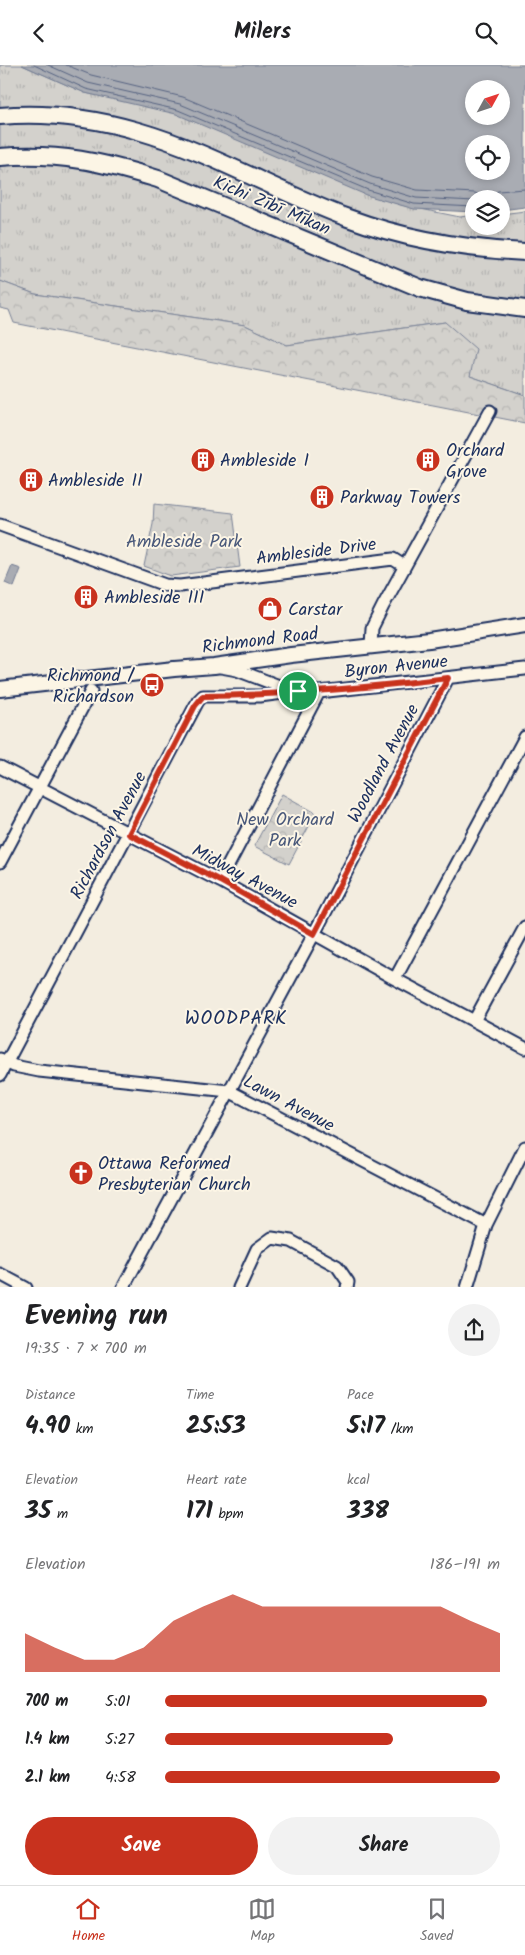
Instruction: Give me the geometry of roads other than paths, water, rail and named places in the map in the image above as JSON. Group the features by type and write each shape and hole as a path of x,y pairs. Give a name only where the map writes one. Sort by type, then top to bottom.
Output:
{"highway":[{"name":"Kichi Zībī Mīkan","path":"0,116 31,114 73,117 138,131 192,151 294,196 400,235 449,245 525,252"},
{"name":"Kichi Zībī Mīkan","path":"0,157 24,155 92,160 142,174 420,288 466,301 525,309"}],"main road":[{"name":"Richmond Road","path":"0,689 429,641 525,625"}],"street":[{"path":"371,646 372,628 404,566 490,411"},
{"name":"Ambleside Drive","path":"0,525 164,585 180,586 393,559 404,566"},
{"name":"Byron Avenue","path":"214,666 237,670 287,689 320,692 525,669"},
{"name":"Woodland Avenue","path":"123,1287 314,934 448,678"},
{"path":"0,862 91,691"},
{"name":"Richardson Avenue","path":"0,1075 4,1061 129,834 195,706 203,696 260,695 298,691"},
{"path":"220,881 320,692"},
{"path":"395,979 525,737"},
{"name":"Midway Avenue","path":"0,767 220,881 395,979 525,1048"},
{"path":"474,1021 525,927"},
{"name":"Lawn Avenue","path":"4,1061 39,1071 229,1091 486,1225"},
{"path":"467,1287 486,1225 524,1152"},
{"path":"239,1287 257,1249 272,1238 291,1241 337,1266 348,1282 347,1287"},
{"path":"0,1274 26,1287"}],"water":[{"path":"22,65 525,65 525,207 510,209 510,190 465,190 465,212 414,209 366,195 176,114 85,93"},
{"path":"12,566 21,569 14,587 5,583"}],"place":[{"name":"Ambleside I","path":"203,460"},
{"name":"Orchard Grove","path":"428,460"},
{"name":"Ambleside II","path":"31,480"},
{"name":"Parkway Towers","path":"322,497"},
{"name":"Ambleside III","path":"86,597"},
{"name":"Carstar","path":"270,609"},
{"name":"Richmond / Richardson","path":"152,685"},
{"name":"Ottawa Reformed Presbyterian Church","path":"81,1173"}],"district":[{"name":"WOODPARK","path":"236,1017"}],"park label":[{"name":"Ambleside Park","path":"184,541"},
{"name":"New Orchard Park","path":"285,830"}]}
